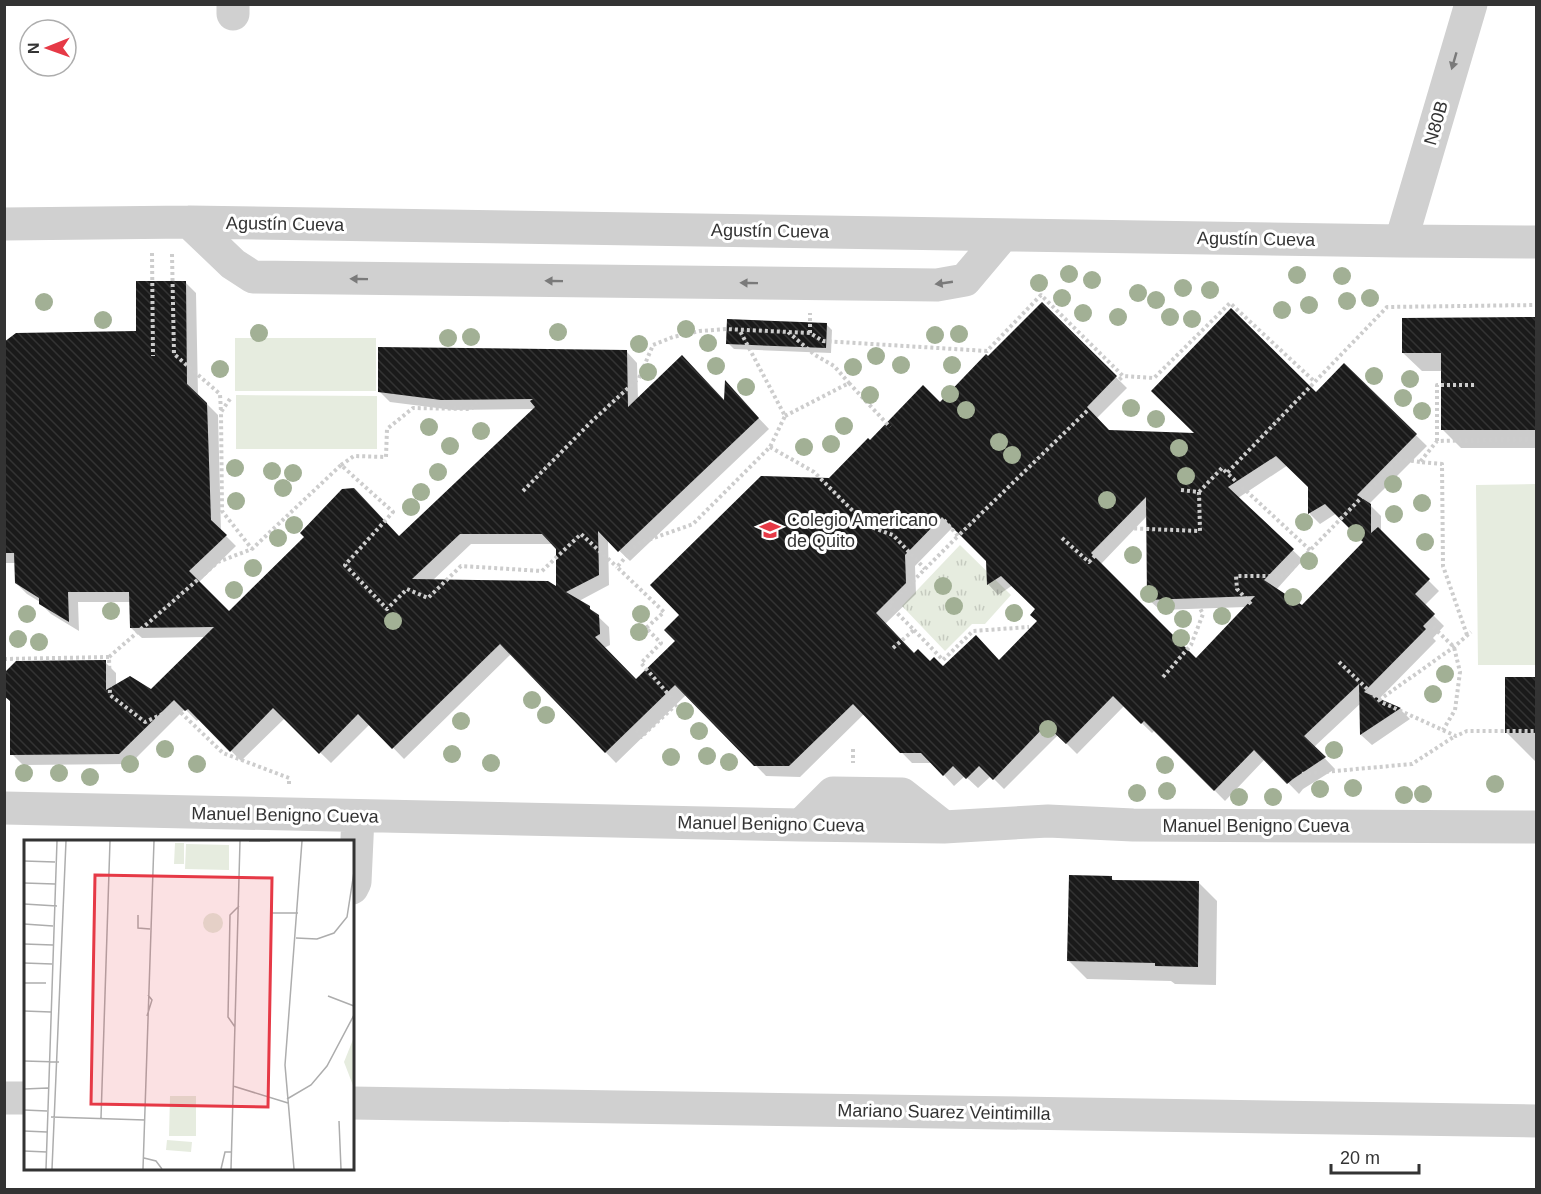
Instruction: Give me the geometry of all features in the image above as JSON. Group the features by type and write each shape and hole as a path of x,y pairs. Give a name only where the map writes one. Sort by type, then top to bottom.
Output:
{"street":[{"name":"N80B","path":"1401,241 1471,4"},
{"name":"Agustín Cueva","path":"4,224 171,222 1536,242"},
{"path":"171,222 253,277 937,285 965,280 1003,235"},
{"name":"Manuel Benigno Cueva","path":"4,808 358,817 944,827 1048,821 1133,825 1536,827"},
{"path":"354,884 358,817"},
{"path":"4,1098 24,1098"},
{"name":"Mariano Suarez Veintimilla","path":"354,1103 1536,1121"}],"path":[{"path":"153,356 171,222"},
{"path":"171,222 174,354 220,394 222,511 252,549"},
{"path":"523,490 639,378 653,345 673,337 700,331 726,329 810,333 823,340 987,351 1041,295 1123,376 1154,378 1230,303 1315,382"},
{"path":"1227,473 1387,308 1536,305"},
{"path":"740,330 785,416"},
{"path":"788,332 834,366 890,427"},
{"path":"1029,627 973,632 943,660 889,605 1123,376"},
{"path":"617,567 637,544 693,524 770,447 785,416 849,383"},
{"path":"1420,462 1437,441 1437,385 1475,384"},
{"path":"221,412 230,399"},
{"path":"4,659 109,657 218,562 252,549 340,465 354,456 386,457 387,429 413,408 471,410 477,403"},
{"path":"1437,441 1536,439"},
{"path":"770,447 814,472 868,526 893,534 925,569"},
{"path":"1251,604 1237,589 1236,576 1285,576 1399,459 1442,464 1443,566 1469,633 1454,647 1379,700"},
{"path":"340,465 393,512 345,565 387,609 407,589 428,598 461,566 542,571 581,534 664,612 646,628 661,643 641,663 678,704 641,736 636,730"},
{"path":"1062,538 1089,562 1120,528 1200,531 1199,492 1222,468 1310,550"},
{"path":"1181,490 1199,492"},
{"path":"944,520 958,536"},
{"path":"1163,677 1191,645 1203,614 1196,601"},
{"path":"1433,627 1454,647 1460,672 1455,711 1443,730"},
{"path":"893,648 914,630"},
{"path":"109,657 110,695 145,723 176,708 223,753 289,778 290,815"},
{"path":"1339,662 1379,700 1456,736"},
{"path":"1302,774 1412,764 1467,730 1536,731"}],"green space":[{"path":"235,338 376,338 376,391 235,391"},
{"path":"236,395 377,396 377,449 236,449"},
{"path":"1536,484 1536,665 1478,665 1476,485"},
{"path":"960,545 1011,595 985,624 972,624 945,651 902,606"}],"building":[{"path":"136,281 186,281 187,384 207,403 211,520 227,535 189,571 229,611 304,537 300,533 342,489 354,488 399,536 535,407 530,401 533,399 441,400 378,392 378,347 627,350 628,407 682,355 724,400 725,380 759,418 618,552 598,531 599,575 566,592 590,606 590,609 599,615 600,634 595,637 636,679 675,641 664,630 679,615 650,585 761,476 829,478 868,438 870,440 923,385 940,402 986,354 988,356 1042,302 1117,376 1087,407 1109,430 1194,433 1151,391 1231,308 1316,392 1344,363 1417,434 1357,495 1371,504 1371,533 1378,527 1430,579 1415,594 1435,614 1423,626 1426,629 1364,692 1401,708 1360,735 1359,684 1304,736 1326,757 1287,784 1254,750 1214,791 1144,721 1141,724 1113,696 1066,744 1046,725 993,780 979,766 966,779 953,766 943,776 921,753 900,753 853,704 789,766 754,766 675,685 605,753 500,644 392,749 358,714 319,754 273,708 230,752 188,709 185,711 174,700 119,754 10,755 10,701 4,696 4,673 16,661 106,660 106,690 130,676 151,689 214,627 130,628 129,592 68,592 69,622 39,604 39,598 15,583 14,553 4,553 4,342 16,333 136,331","holes":["1276,456 1308,487 1308,514 1325,504 1363,542 1302,605 1264,580 1294,549 1228,487","1146,497 1147,600 1255,596 1196,658 1091,553","942,517 986,561 987,585 1001,576 1035,609 1030,615 1037,621 999,660 976,635 943,666 934,657 930,661 918,649 914,653 876,613 906,583 905,555","460,534 542,534 556,549 556,586 548,581 412,579"]},
{"path":"1536,317 1536,430 1441,430 1441,353 1402,353 1402,318"},
{"path":"727,319 827,323 826,348 726,344"},
{"path":"1505,677 1536,677 1536,733 1505,733"},
{"path":"1069,875 1112,876 1112,880 1199,881 1198,967 1155,966 1155,963 1067,961"}],"place":[{"name":"Colegio Americano de Quito","path":"770,530"}]}
